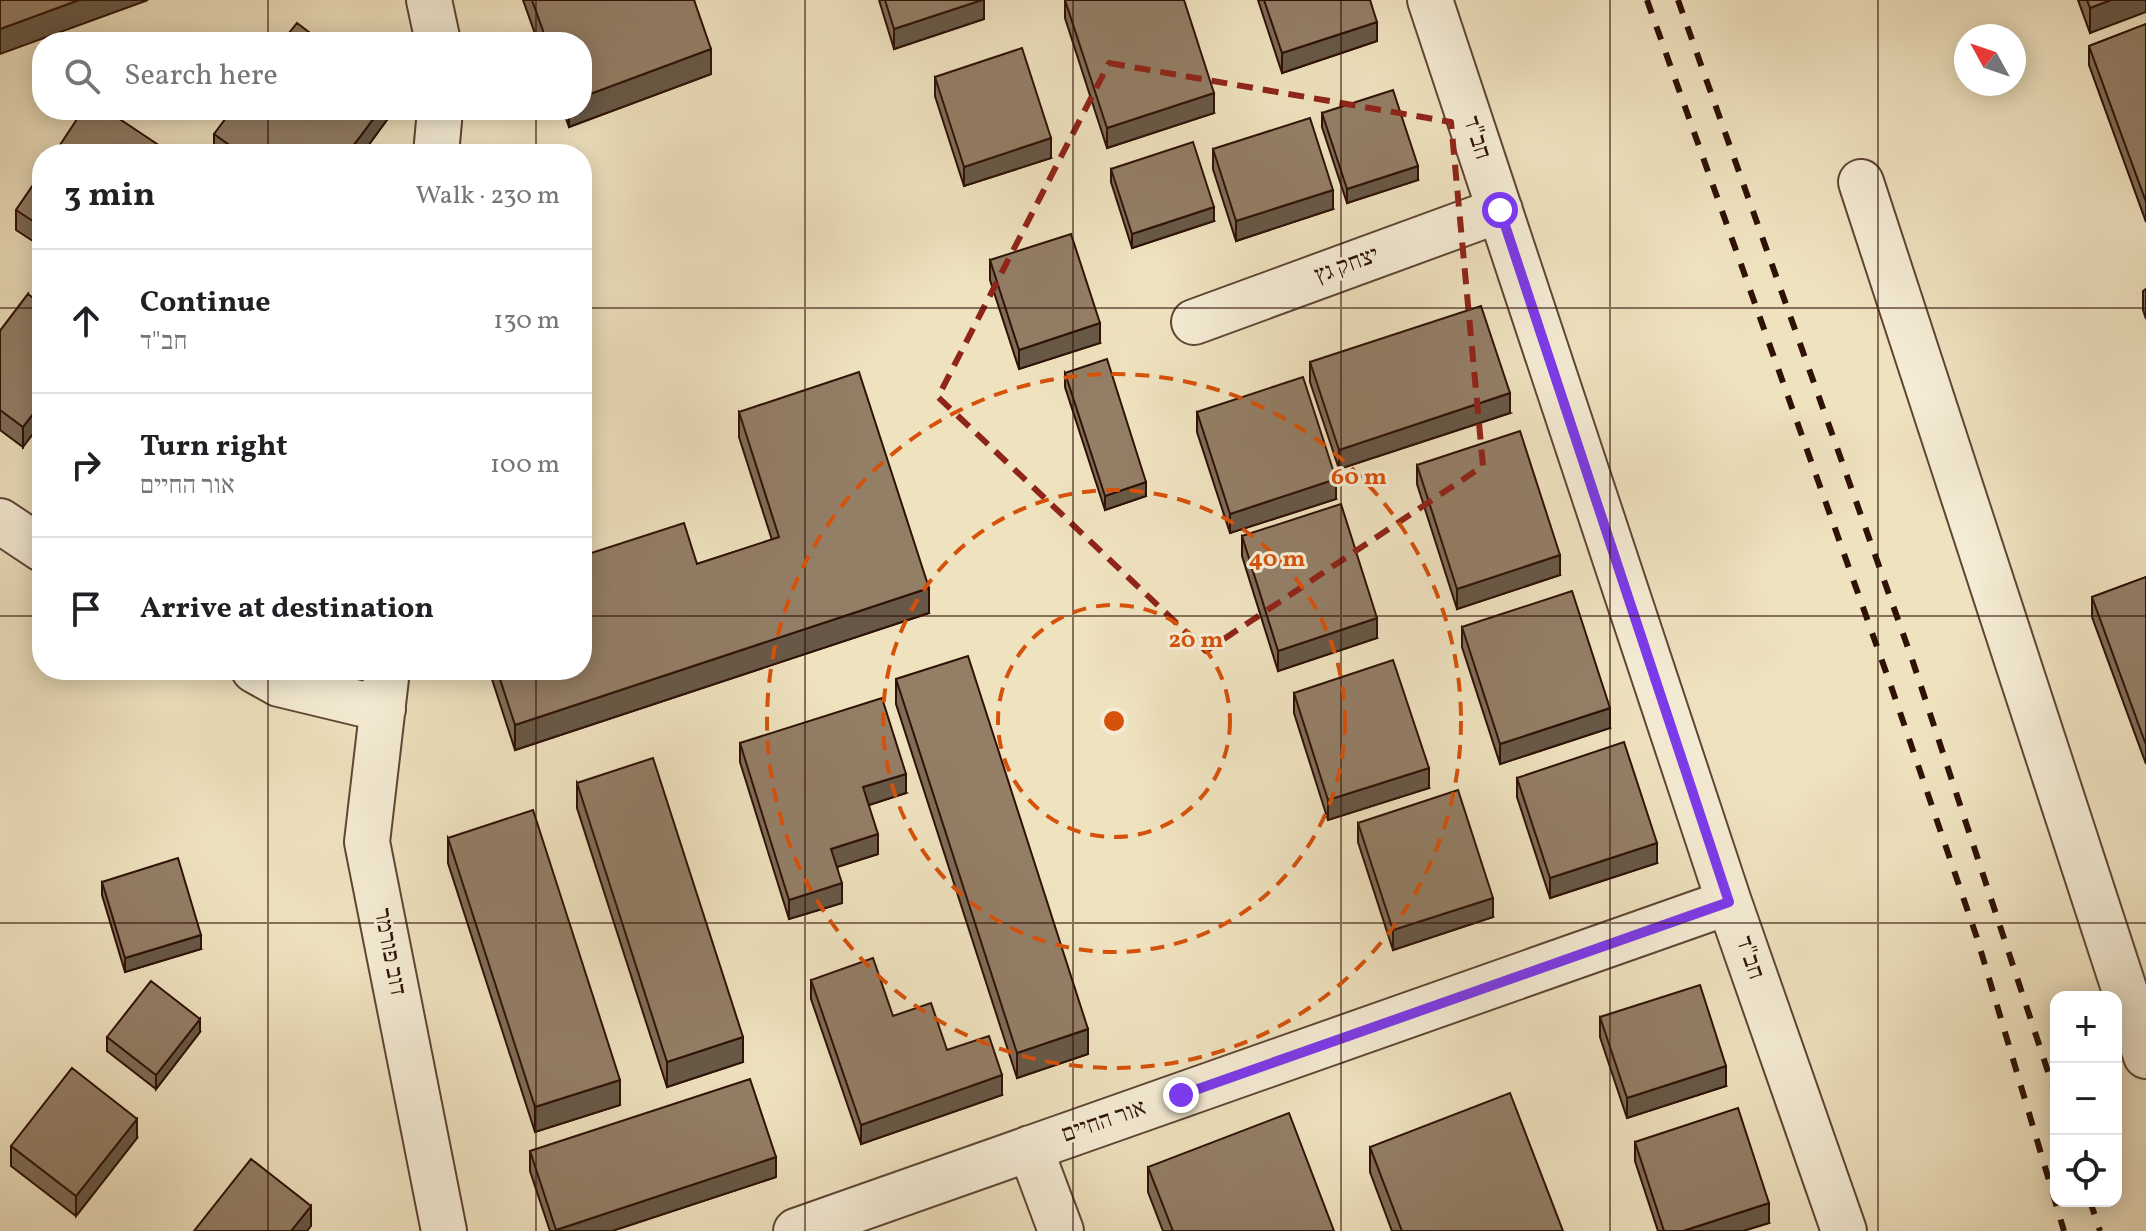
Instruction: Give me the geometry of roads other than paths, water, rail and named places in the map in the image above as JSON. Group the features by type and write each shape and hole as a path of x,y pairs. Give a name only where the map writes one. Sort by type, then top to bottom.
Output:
{"street":[{"path":"429,0 436,32"},
{"name":"חב\"ד","path":"1430,0 1729,902 1844,1231"},
{"path":"437,144 439,120"},
{"path":"1861,182 2146,1056"},
{"name":"יצחק גץ","path":"1194,322 1500,210"},
{"path":"0,521 32,542"},
{"path":"272,680 279,684 385,690"},
{"name":"דוב פורמר","path":"385,690 367,842 444,1231"},
{"name":"אור החיים","path":"796,1231 1729,902"},
{"path":"1030,1148 1061,1231"}],"railway":[{"path":"1647,0 1891,686 1977,938 2064,1231"},
{"path":"1678,0 1912,659 2050,1078"},
{"path":"2092,1207 2100,1231"}]}
